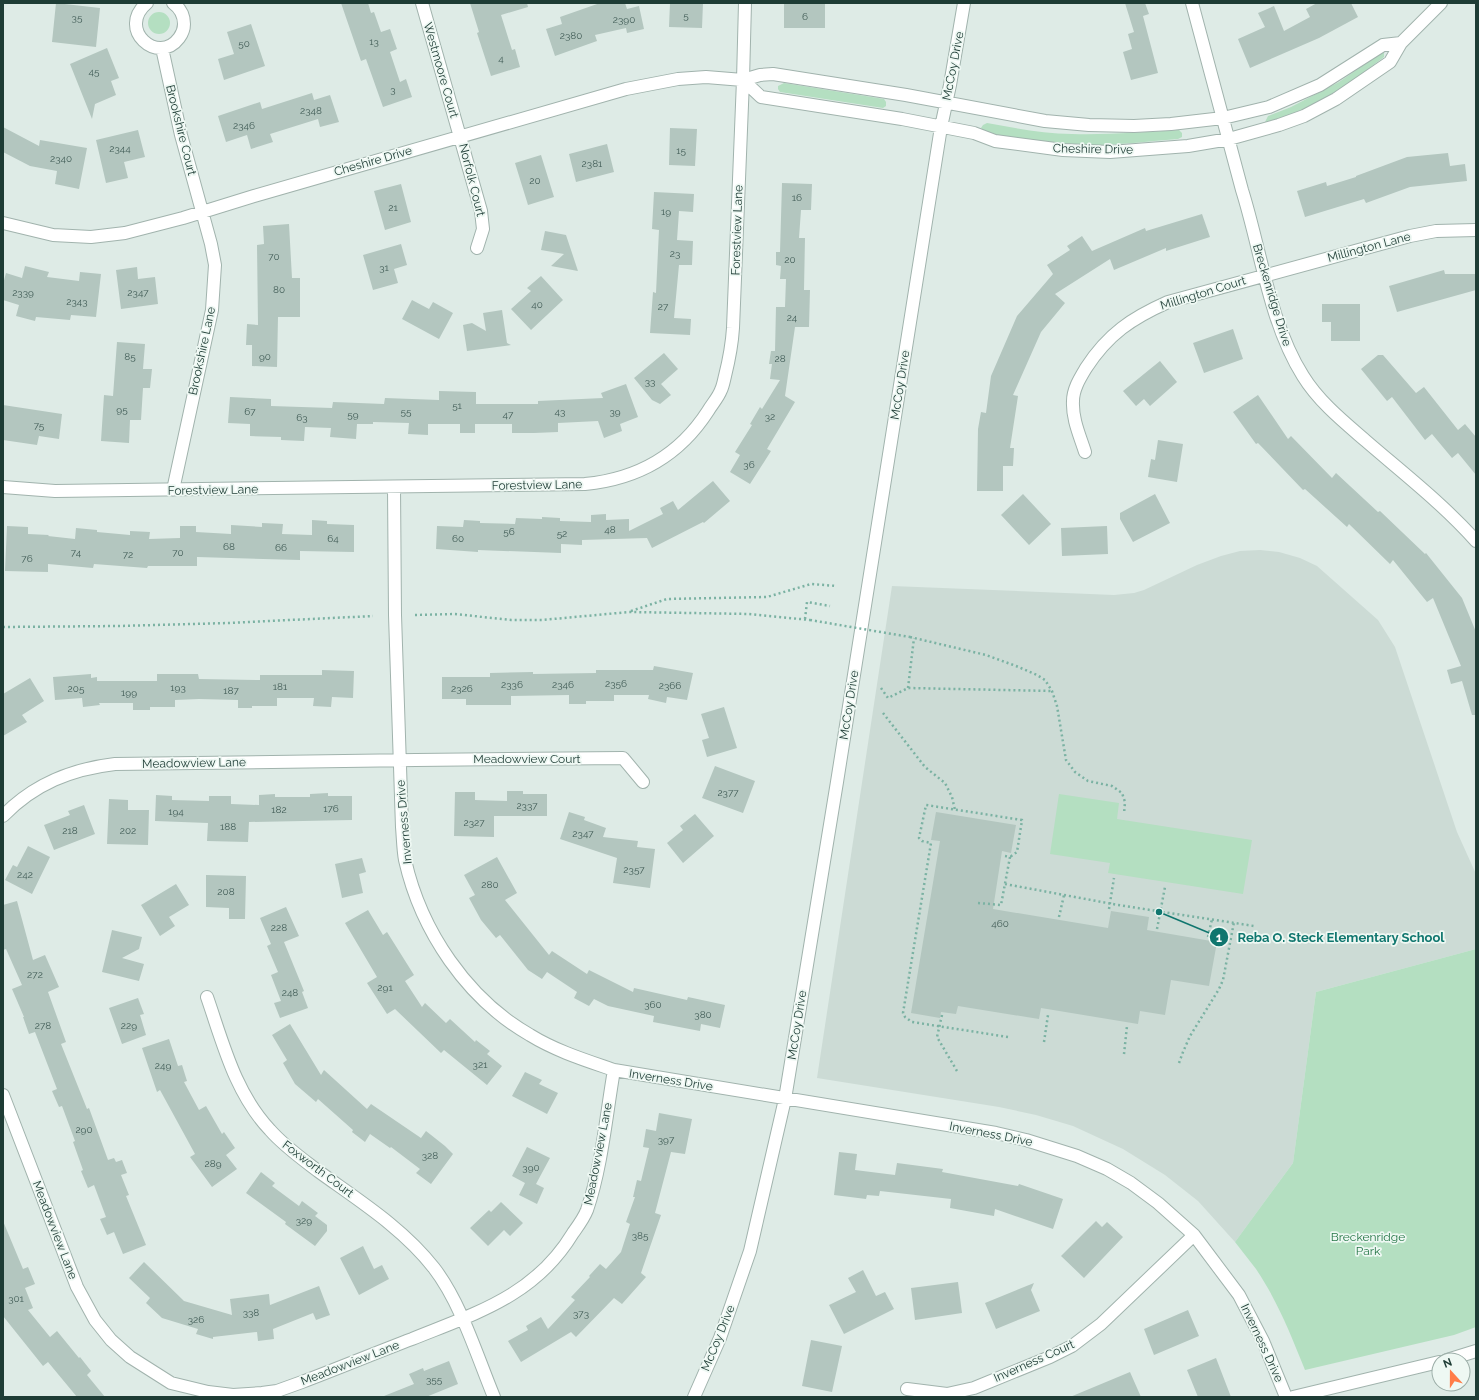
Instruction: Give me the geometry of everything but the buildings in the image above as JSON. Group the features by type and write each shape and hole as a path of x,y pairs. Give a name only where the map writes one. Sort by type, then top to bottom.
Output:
{"street":[{"path":"147,3 140,9 137,16 135,24 137,32 141,39 147,44 162,48 170,46 177,41 182,35 184,27 184,19 181,12 172,3"},
{"name":"Westmoore Court","path":"422,3 460,136"},
{"name":"Forestview Lane","path":"3,487 55,491 394,488 585,484 604,482 636,473 661,460 683,442 701,422 721,390 731,352 743,80 744,3"},
{"name":"McCoy Drive","path":"694,1397 720,1338 750,1251 785,1099 941,127 950,86 964,3"},
{"name":"Breckenridge Drive","path":"1192,3 1251,220 1264,275 1283,336 1292,358 1320,398 1344,422 1447,511 1476,540"},
{"name":"Cheshire Drive","path":"743,80 761,97 974,132 995,141 1063,150 1110,152 1163,149 1229,139 1279,125 1304,116 1336,99 1390,62 1401,43 1441,3"},
{"name":"Cheshire Drive","path":"3,223 53,236 91,237 131,232 460,136 654,83 678,79 706,77 743,80 760,75 773,74 946,102 1045,121 1089,125 1134,126 1171,124 1223,118 1251,112 1296,96 1320,85 1383,45 1401,43"},
{"name":"Brookshire Court","path":"162,48 181,135 202,212"},
{"name":"Norfolk Court","path":"460,136 481,211 483,229 477,248"},
{"name":"Brookshire Lane","path":"173,490 212,310 215,265 202,212"},
{"name":"Millington Lane","path":"1264,275 1410,236 1436,231 1476,230"},
{"name":"Millington Court","path":"1085,452 1074,420 1073,401 1078,380 1097,351 1119,330 1149,310 1168,302 1264,275"},
{"name":"Inverness Drive","path":"394,488 395,615 402,827 405,858 411,883 424,917 448,959 470,986 499,1014 530,1035 567,1053 614,1070 996,1133 1026,1140 1077,1156 1107,1170 1131,1183 1158,1203 1194,1235 1240,1295 1263,1341 1286,1397"},
{"name":"Meadowview Court","path":"400,760 623,758 643,782"},
{"name":"Meadowview Lane","path":"3,816 22,799 44,785 68,774 97,766 115,764 400,760"},
{"name":"Foxworth Court","path":"207,997 234,1075 255,1112 269,1130 284,1144 398,1231 434,1268 451,1296 462,1319 494,1397"},
{"name":"Meadowview Lane","path":"3,1095 83,1300 95,1320 111,1340 130,1357 171,1382 208,1392 233,1395 262,1393 302,1382 462,1319 495,1304 527,1285 542,1272 566,1244 586,1211 597,1169 614,1070"},
{"name":"Inverness Court","path":"907,1389 947,1394 974,1388 1050,1357 1072,1346 1101,1324 1194,1235"},
{"path":"1293,1397 1431,1364"}],"path":[{"path":"629,612 668,600 766,597 811,584 837,586"},
{"path":"804,619 807,602 830,606"},
{"path":"415,615 455,614 511,620 542,620 629,612 749,614 804,619 912,637 986,655 1038,675 1045,680 1052,691 1057,706 1066,760 1075,772 1088,781 1112,786 1122,793 1125,802 1124,814"},
{"path":"3,627 228,623 373,616"},
{"path":"908,688 912,637"},
{"path":"882,688 888,698 908,688 1052,691"},
{"path":"883,713 925,767 945,783 952,797 955,810"},
{"path":"978,904 1001,905 1010,857 1017,852 1022,820 926,805 919,838 922,841 931,843 904,1013 905,1017 912,1022 1008,1037"},
{"path":"1005,856 1010,857"},
{"path":"1109,909 1114,878"},
{"path":"1005,884 1110,903 1254,926"},
{"path":"1157,929 1165,887"},
{"path":"1059,917 1064,895"},
{"path":"1208,937 1212,919"},
{"path":"1179,1063 1190,1036 1221,985 1234,922"},
{"path":"942,1015 937,1037 957,1072"},
{"path":"1044,1042 1048,1015"},
{"path":"1124,1054 1127,1026"}],"shaded area":[{"path":"1260,550 1279,552 1300,558 1317,566 1378,620 1395,647 1457,832 1476,874 1476,949 1316,992 1293,1163 1235,1242 1198,1201 1165,1175 1123,1149 1073,1126 1036,1115 999,1107 817,1078 892,586 1114,595 1134,593 1144,590 1197,565 1221,556 1240,551"}],"green space":[{"path":"155,12 163,12 170,19 170,27 163,34 155,34 148,27 148,19"},
{"path":"1384,52 1384,57 1339,91 1297,114 1268,125 1265,122 1268,116 1291,107 1339,82"},
{"path":"784,83 884,99 886,106 883,108 780,92 778,86"},
{"path":"987,123 1061,134 1112,134 1179,130 1182,133 1182,137 1178,139 1107,145 1054,144 986,133 981,128"},
{"path":"1059,794 1119,803 1117,819 1252,840 1243,894 1108,873 1110,863 1050,854"},
{"name":"Breckenridge Park","path":"1476,949 1476,1327 1454,1335 1305,1370 1271,1293 1256,1269 1235,1242 1293,1163 1316,992"}],"place":[{"name":"Reba O. Steck Elementary School","path":"1159,912"}]}
